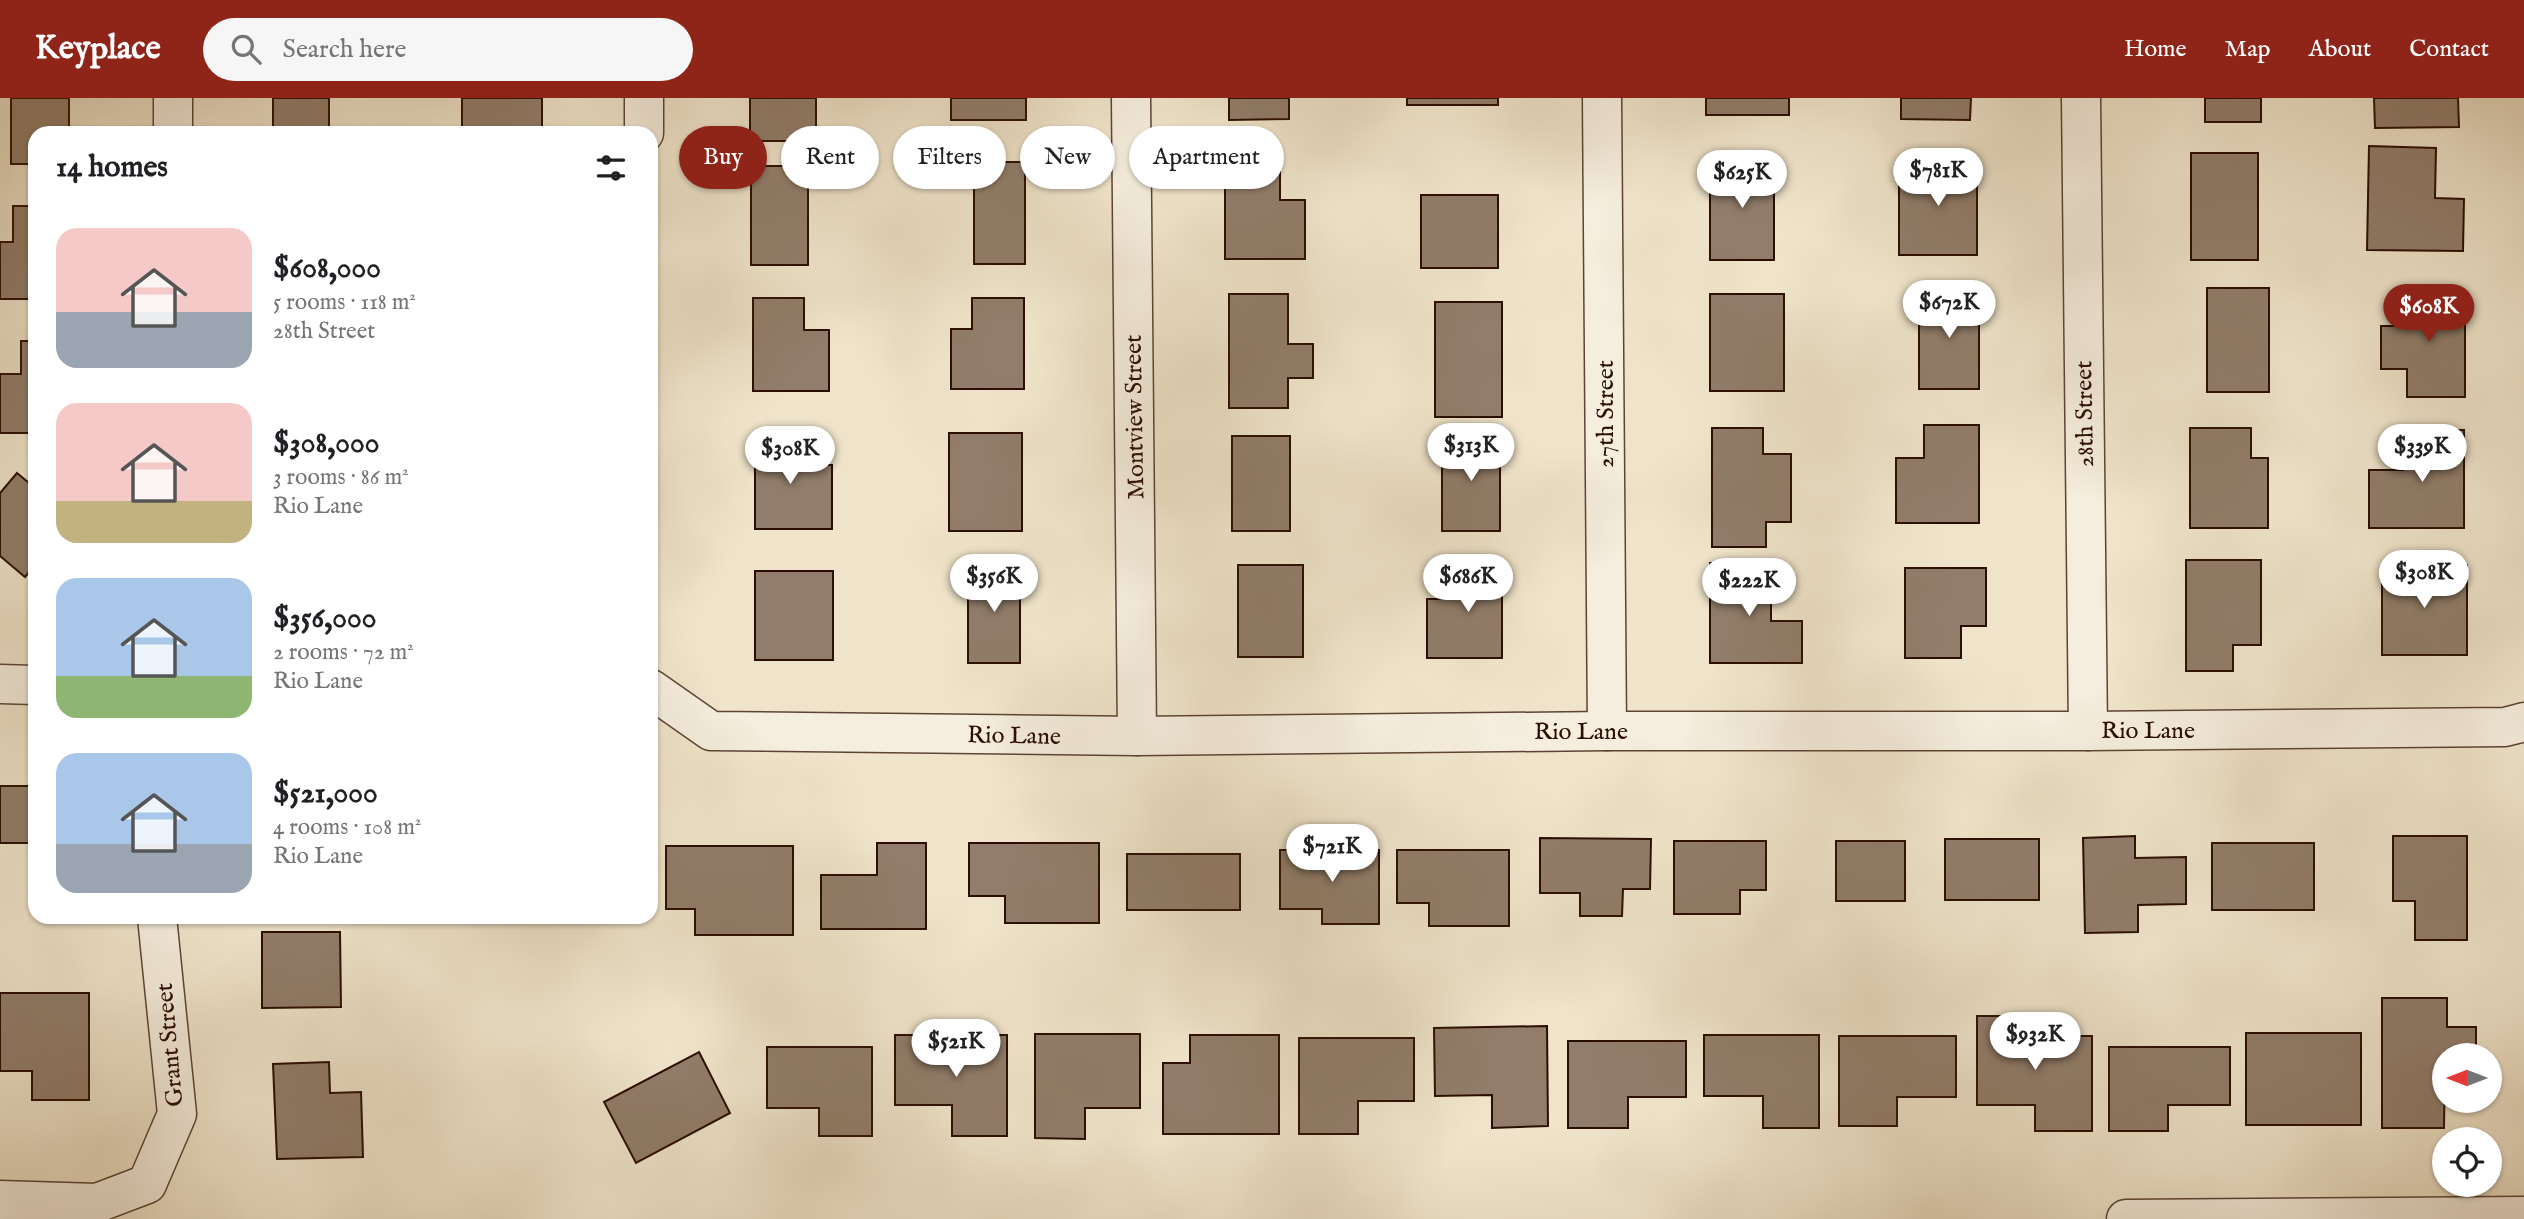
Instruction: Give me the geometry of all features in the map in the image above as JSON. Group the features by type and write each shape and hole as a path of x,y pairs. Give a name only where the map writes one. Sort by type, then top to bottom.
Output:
{"street":[{"path":"173,98 173,126"},
{"path":"643,98 644,126"},
{"name":"Montview Street","path":"1130,98 1137,736"},
{"name":"27th Street","path":"1602,98 1607,731"},
{"name":"28th Street","path":"2081,98 2088,731"},
{"path":"0,684 28,685"},
{"name":"Rio Lane","path":"658,694 711,731 1137,736 2505,727 2524,722"},
{"name":"Grant Street","path":"0,1200 97,1203 147,1184 177,1114 158,924"},
{"path":"2126,1219 2524,1216"}],"building":[{"path":"11,98 69,98 69,126 28,126 28,164 11,164"},
{"path":"273,98 329,98 329,126 273,126"},
{"path":"462,98 542,98 542,126 462,126"},
{"path":"750,98 816,98 816,126 781,126 781,141 767,141 767,126 750,126"},
{"path":"951,98 1026,98 1026,120 951,120"},
{"path":"1229,98 1289,98 1289,119 1229,120"},
{"path":"1407,98 1498,98 1498,105 1407,105"},
{"path":"1706,98 1789,98 1789,115 1706,115"},
{"path":"1901,98 1971,98 1970,120 1901,119"},
{"path":"2205,98 2261,98 2261,122 2205,122"},
{"path":"2374,98 2458,98 2459,127 2375,128"},
{"path":"2369,146 2436,148 2435,198 2464,199 2463,251 2367,250"},
{"path":"2191,153 2258,153 2258,260 2191,260"},
{"path":"1710,159 1774,159 1774,260 1710,260"},
{"path":"1899,161 1977,161 1977,255 1899,255"},
{"path":"1006,162 1020,162 1020,189 1025,189 1025,264 974,264 974,189 1006,189"},
{"path":"767,166 781,166 781,189 808,189 808,265 751,265 751,189 767,189"},
{"path":"1225,189 1280,189 1280,200 1305,200 1305,259 1225,259"},
{"path":"1421,195 1498,195 1498,268 1421,268"},
{"path":"13,206 28,206 28,299 0,299 0,242 13,242"},
{"path":"2207,288 2269,288 2269,392 2207,392"},
{"path":"1919,290 1979,290 1979,389 1919,389"},
{"path":"2403,291 2465,291 2465,397 2407,397 2407,369 2381,369 2381,326 2403,326"},
{"path":"1229,294 1288,294 1288,344 1313,344 1313,378 1288,378 1288,408 1229,408"},
{"path":"1710,294 1784,294 1784,391 1710,391"},
{"path":"753,298 804,298 804,330 829,330 829,391 753,391"},
{"path":"972,298 1024,298 1024,389 951,389 951,329 972,329"},
{"path":"1435,302 1502,302 1502,417 1435,417"},
{"path":"21,341 28,341 28,433 0,433 0,374 21,374"},
{"path":"1924,425 1979,425 1979,523 1896,523 1896,458 1924,458"},
{"path":"1712,428 1763,428 1763,454 1791,454 1791,522 1766,522 1766,547 1712,547"},
{"path":"2190,428 2251,428 2251,458 2268,458 2268,528 2190,528"},
{"path":"2403,430 2464,430 2464,528 2369,528 2369,470 2403,470"},
{"path":"949,433 1022,433 1022,531 949,531"},
{"path":"755,435 807,435 807,465 832,465 832,529 755,529"},
{"path":"1442,435 1500,435 1500,531 1442,531"},
{"path":"1232,436 1290,436 1290,531 1232,531"},
{"path":"17,473 28,482 28,573 25,577 0,556 0,493"},
{"path":"2186,560 2261,560 2261,645 2233,645 2233,671 2186,671"},
{"path":"1450,563 1502,563 1502,658 1427,658 1427,599 1450,599"},
{"path":"1710,563 1771,563 1771,621 1802,621 1802,663 1710,663"},
{"path":"968,565 1020,565 1020,663 968,663"},
{"path":"1238,565 1303,565 1303,657 1238,657"},
{"path":"2382,565 2467,565 2467,655 2382,655"},
{"path":"1905,568 1986,568 1986,626 1961,626 1961,658 1905,658"},
{"path":"755,571 833,571 833,660 755,660"},
{"path":"0,786 28,786 28,843 0,843"},
{"path":"2135,836 2135,858 2186,857 2186,904 2138,905 2138,932 2085,933 2083,838"},
{"path":"2393,836 2467,836 2467,940 2415,940 2415,901 2393,901"},
{"path":"1540,838 1651,839 1650,889 1623,889 1622,916 1580,916 1580,893 1540,893"},
{"path":"1945,839 2039,839 2039,900 1945,900"},
{"path":"1674,841 1766,841 1766,890 1740,890 1740,914 1674,914"},
{"path":"1836,841 1905,841 1905,901 1836,901"},
{"path":"877,843 926,843 926,929 821,929 821,875 877,875"},
{"path":"969,843 1099,843 1099,923 1005,923 1005,896 969,896"},
{"path":"2212,843 2314,843 2314,910 2212,910"},
{"path":"666,846 793,846 793,935 695,935 695,909 666,909"},
{"path":"1280,850 1379,850 1379,924 1322,924 1322,909 1280,909"},
{"path":"1397,850 1509,850 1509,926 1429,926 1429,903 1397,903"},
{"path":"1127,854 1240,854 1240,910 1127,910"},
{"path":"262,932 340,932 341,1007 262,1008"},
{"path":"0,993 89,993 89,1100 32,1100 32,1071 0,1071"},
{"path":"2382,998 2447,998 2447,1027 2476,1027 2476,1043 2432,1043 2432,1113 2444,1113 2444,1127 2382,1128"},
{"path":"1977,1016 2035,1016 2035,1036 2092,1036 2092,1131 2035,1131 2035,1105 1977,1105"},
{"path":"1547,1026 1548,1126 1492,1128 1492,1095 1435,1096 1434,1028"},
{"path":"2246,1033 2361,1033 2361,1125 2246,1125"},
{"path":"1035,1034 1140,1034 1140,1108 1085,1108 1085,1139 1035,1138"},
{"path":"895,1035 1007,1035 1007,1136 952,1136 952,1105 895,1105"},
{"path":"1190,1035 1279,1035 1279,1134 1163,1134 1163,1063 1190,1063"},
{"path":"1704,1035 1819,1035 1819,1128 1763,1128 1763,1096 1704,1096"},
{"path":"1839,1036 1956,1036 1956,1097 1897,1097 1897,1126 1839,1126"},
{"path":"1299,1038 1414,1038 1414,1101 1358,1101 1358,1134 1299,1134"},
{"path":"1568,1041 1686,1041 1686,1097 1628,1097 1628,1128 1568,1128"},
{"path":"767,1047 872,1047 872,1136 819,1136 819,1108 767,1108"},
{"path":"2109,1047 2230,1047 2230,1105 2168,1105 2168,1131 2109,1131"},
{"path":"699,1052 730,1113 636,1163 604,1102"},
{"path":"329,1062 330,1093 361,1092 363,1157 277,1159 273,1064"}]}
